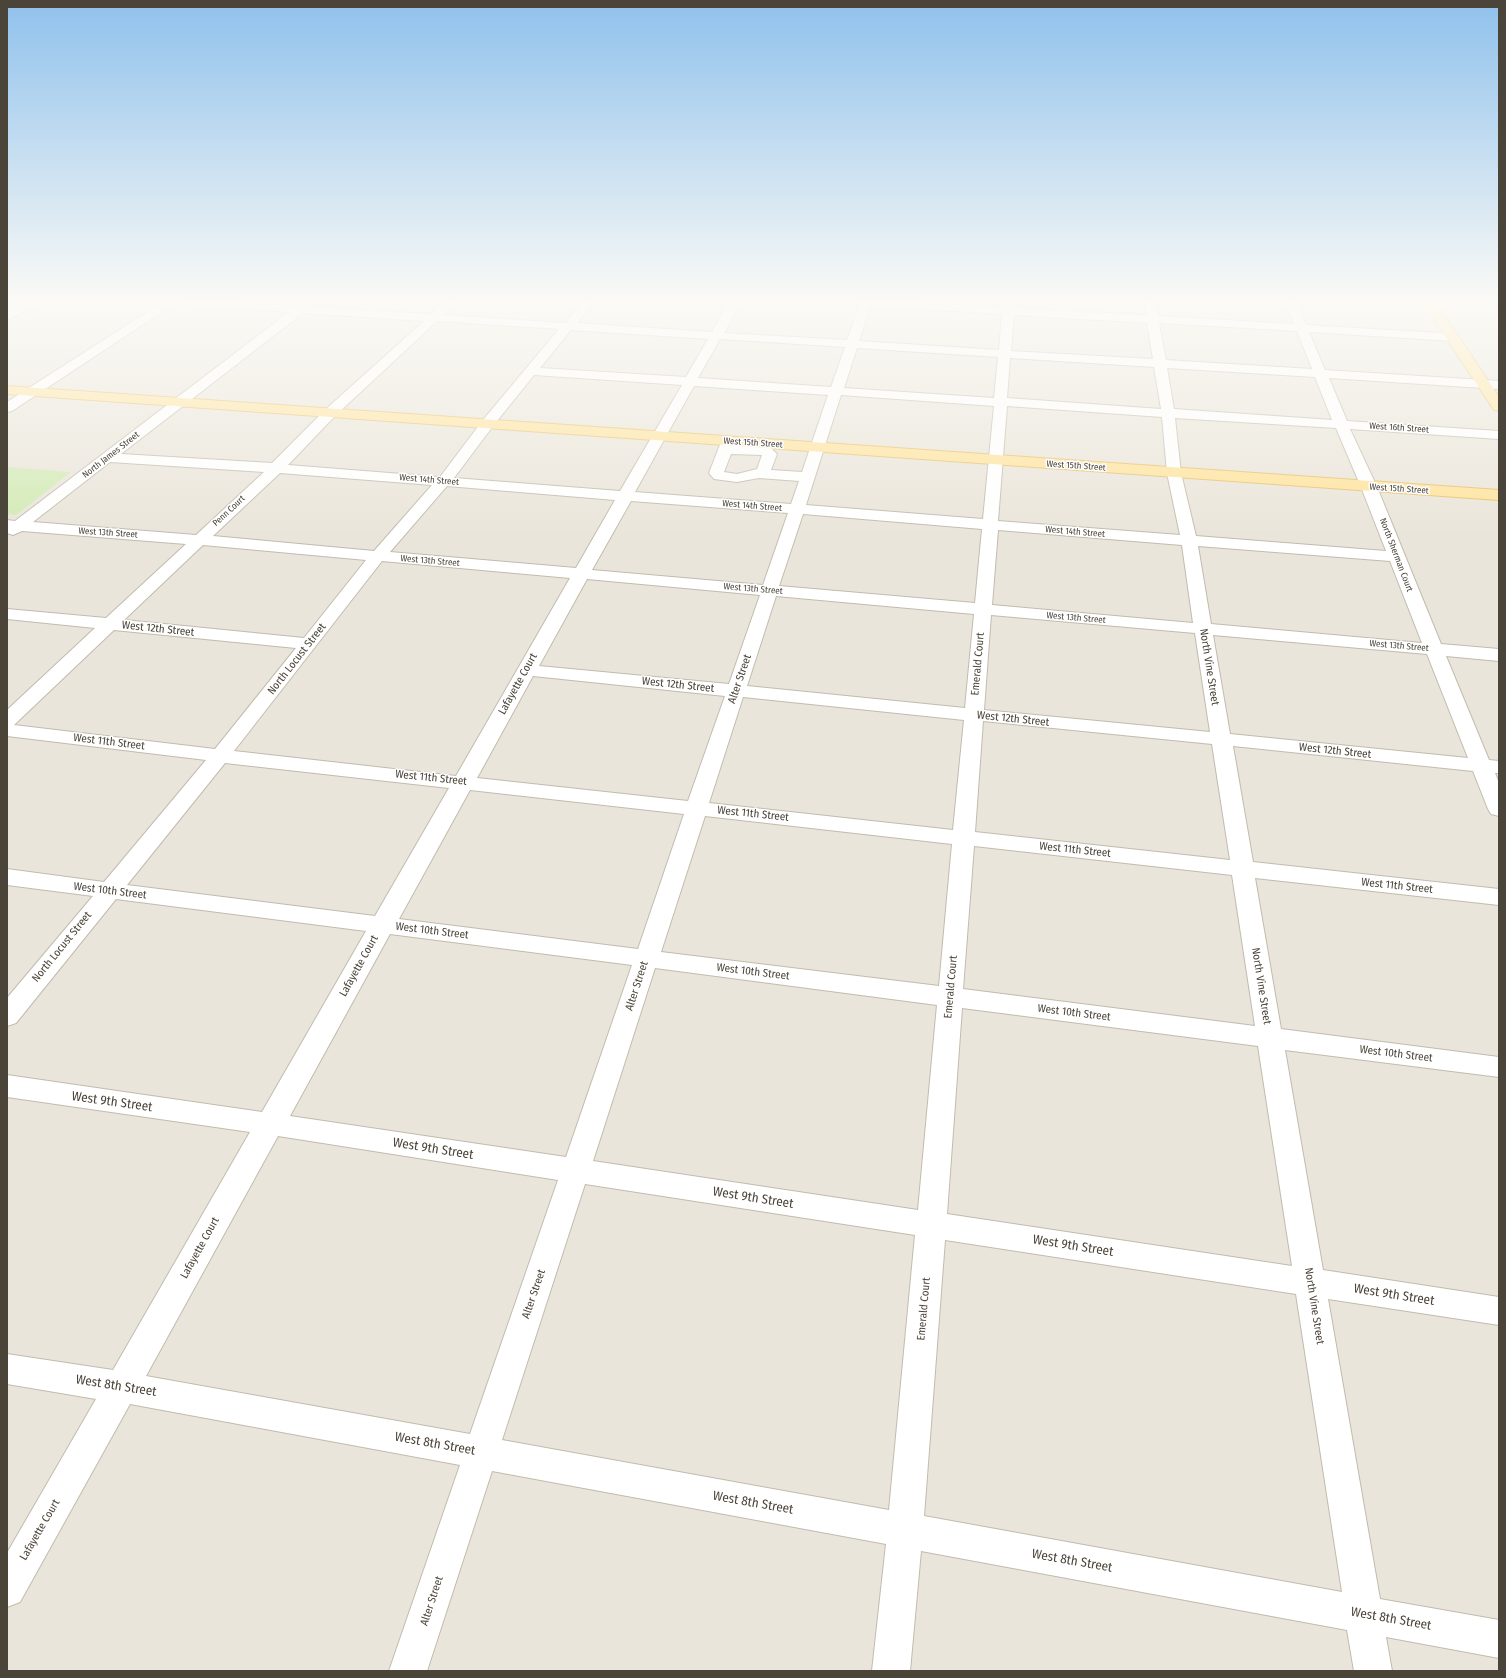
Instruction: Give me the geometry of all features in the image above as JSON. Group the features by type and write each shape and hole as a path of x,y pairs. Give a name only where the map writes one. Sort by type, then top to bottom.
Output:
{"main road":[{"path":"1482,380 1499,407"},
{"name":"West 15th Street","path":"7,390 180,401 659,436 727,445 819,448 1499,495"}],"street":[{"path":"7,408 50,380"},
{"name":"North James Street","path":"11,528 109,458 207,380"},
{"name":"Penn Court","path":"7,721 276,468 331,412 366,380"},
{"name":"North Locust Street","path":"7,1016 220,756 378,556 443,482 488,423 524,380"},
{"name":"Lafayette Court","path":"7,1589 690,380"},
{"name":"West 16th Street","path":"695,380 1499,435"},
{"name":"Alter Street","path":"408,1671 797,509 819,448 840,380"},
{"name":"Emerald Court","path":"891,1671 905,1531 1002,380"},
{"name":"North Vine Street","path":"1163,380 1168,412 1174,473 1189,541 1373,1671"},
{"name":"North Sherman Court","path":"1323,380 1369,487 1434,649 1490,766 1499,809"},
{"path":"1429,380 1499,384"},
{"path":"762,474 770,454 766,451 727,445 716,473 719,476 737,478 762,474 808,477"},
{"name":"West 14th Street","path":"109,458 276,468 1396,557"},
{"name":"West 13th Street","path":"11,528 199,540 1499,655"},
{"name":"West 12th Street","path":"7,614 309,644"},
{"name":"West 12th Street","path":"526,670 1490,766"},
{"name":"West 11th Street","path":"7,730 220,756 464,781 1499,897"},
{"name":"West 10th Street","path":"7,877 1499,1067"},
{"name":"West 9th Street","path":"7,1086 270,1124 1499,1311"},
{"name":"West 8th Street","path":"7,1369 121,1387 1499,1639"}],"shaded area":[{"path":"7,380 1499,380 1499,1671 7,1671"}],"green space":[{"path":"7,467 71,472 16,515 7,514"}]}
